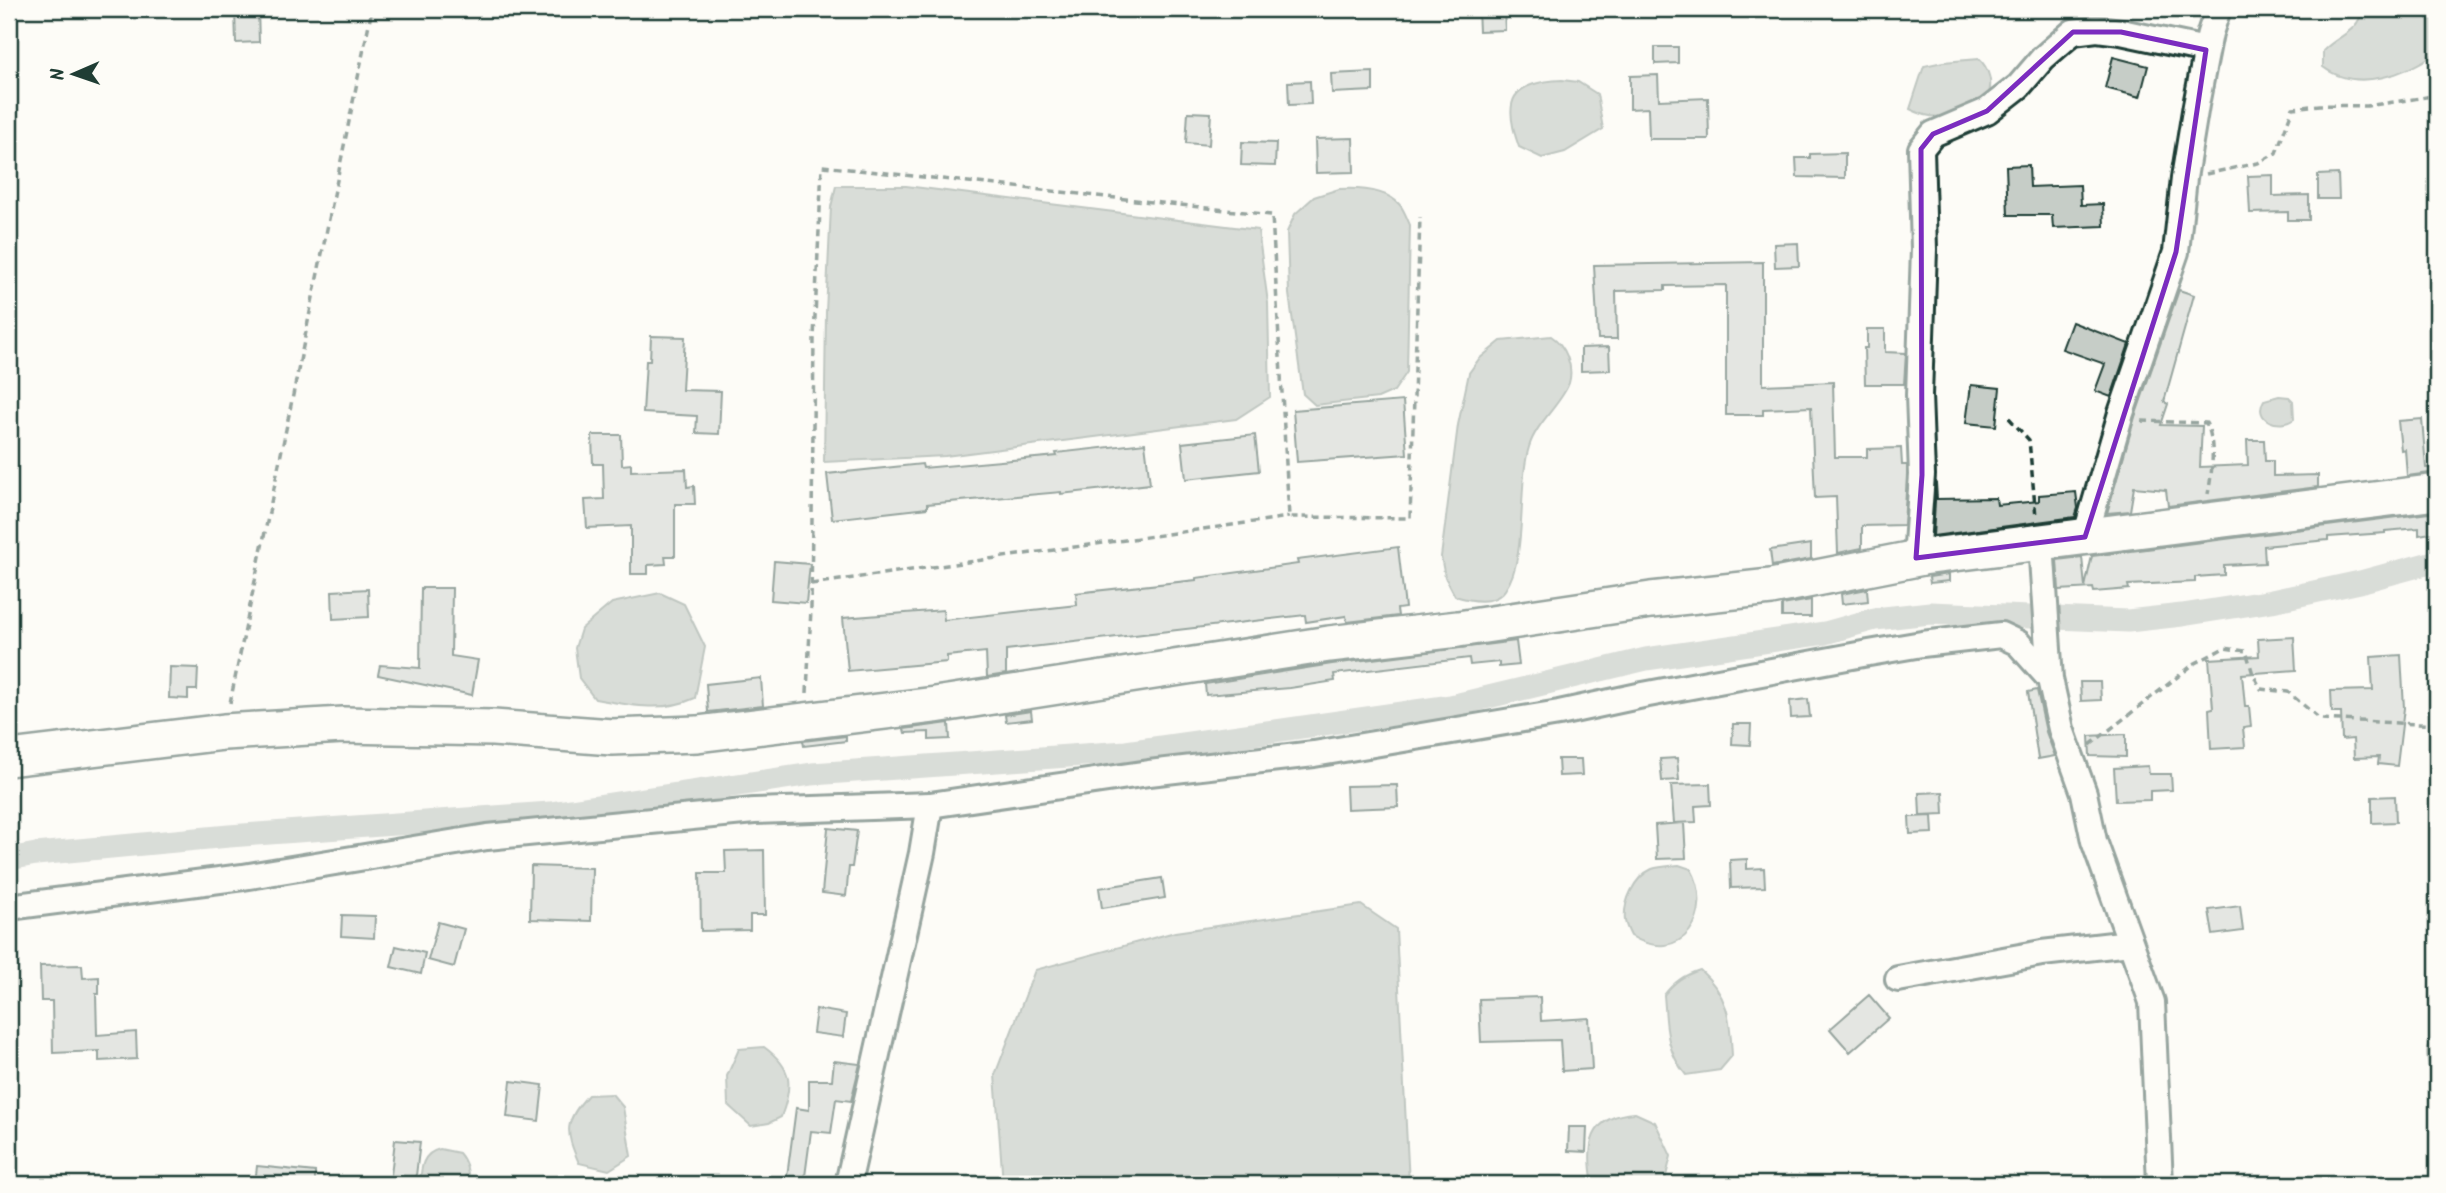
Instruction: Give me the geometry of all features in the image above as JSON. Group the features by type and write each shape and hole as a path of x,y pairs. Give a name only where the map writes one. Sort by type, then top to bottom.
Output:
{"street":[{"path":"2085,537 2119,420 2175,253 2184,178 2206,50 2218,9"},
{"path":"1916,558 1922,475 1919,395 1924,249 1921,149 1933,134 1987,111 2018,86 2043,58 2073,32 2097,29 2121,32 2206,50"},
{"path":"9,758 224,732 343,725 493,728 612,737 697,734 936,705 1329,644 1458,629 1651,600 1771,587 1916,558 2437,492"},
{"path":"2040,543 2050,679 2061,729 2084,793 2094,841 2152,1002 2160,1184"},
{"path":"9,907 243,877 487,838 754,811 930,805 1149,773 1314,754 1439,735 1863,654 1988,636 2001,635 2018,643 2050,679"},
{"path":"848,1184 922,853 930,805"},
{"path":"1898,979 2042,953 2130,943"}],"path":[{"path":"224,732 372,9"},
{"path":"2184,178 2258,163 2276,153 2292,108 2320,105 2367,106 2432,96 2437,92"},
{"path":"806,719 811,584 814,338 822,166 1272,215 1289,517"},
{"path":"811,584 1289,517 1410,518 1420,217"},
{"path":"2009,418 2029,440 2040,543"},
{"path":"2119,420 2206,423 2211,443 2211,467 2208,496 2201,498"},
{"path":"2071,758 2194,664 2224,648 2246,651 2253,674 2262,689 2288,692 2320,719 2437,725"}],"highlighted area":[{"path":"2073,32 2121,32 2206,50 2176,252 2085,537 1916,558 1922,475 1921,149 1933,134 1987,111"}],"shaded area":[{"path":"2363,9 2437,9 2437,52 2411,67 2381,78 2351,79 2336,75 2323,67 2323,51 2352,29"},
{"path":"1979,59 1989,77 1987,97 1959,112 1941,117 1910,109 1924,66"},
{"path":"1562,80 1578,82 1597,94 1603,129 1565,152 1542,158 1519,147 1511,117 1512,106 1515,97 1531,85"},
{"path":"836,186 906,186 1258,230 1268,303 1270,397 1236,419 945,456 824,462 826,312 831,207"},
{"path":"1339,189 1363,189 1386,195 1401,206 1410,225 1407,372 1394,391 1378,398 1315,405 1303,394 1289,294 1287,232 1295,214 1314,197"},
{"path":"1551,336 1567,356 1569,383 1532,438 1529,447 1523,481 1520,541 1512,576 1505,590 1495,598 1475,601 1455,596 1445,577 1441,557 1458,425 1469,373 1479,359 1501,341"},
{"path":"2279,396 2289,397 2293,401 2294,419 2288,422 2269,421 2262,413 2264,400"},
{"path":"660,593 684,604 705,647 695,698 683,703 658,706 595,699 579,678 575,648 581,629 612,603"},
{"path":"1679,865 1691,869 1698,886 1699,903 1690,931 1679,940 1665,945 1649,944 1631,936 1625,923 1625,914 1628,898 1635,884 1652,869"},
{"path":"1361,905 1396,929 1409,1184 1003,1184 995,1075 1035,970 1175,932"},
{"path":"1700,970 1723,1000 1729,1020 1732,1056 1720,1070 1686,1075 1671,1047 1664,995 1680,980"},
{"path":"2437,1035 2437,1074 2429,1068 2427,1054 2428,1046"},
{"path":"764,1047 781,1062 789,1086 781,1117 769,1123 751,1126 728,1105 727,1076 739,1049"},
{"path":"612,1094 623,1107 631,1156 609,1170 579,1163 569,1135 574,1113 588,1095"},
{"path":"1635,1113 1655,1122 1671,1156 1665,1180 1661,1184 1593,1184 1590,1157 1594,1135 1608,1120"},
{"path":"440,1149 459,1153 468,1171 467,1184 420,1184 426,1158"}],"building":[{"path":"235,9 258,9 259,42 236,43"},
{"path":"1478,9 1504,9 1505,30 1479,31"},
{"path":"1655,47 1678,47 1678,63 1655,64"},
{"path":"2113,57 2148,66 2140,97 2105,88"},
{"path":"1373,72 1373,91 1332,93 1331,74"},
{"path":"1658,75 1659,100 1708,98 1709,139 1649,139 1648,108 1630,109 1630,76"},
{"path":"1310,81 1311,104 1289,105 1288,82"},
{"path":"1188,112 1211,113 1209,145 1186,143"},
{"path":"1353,138 1354,172 1316,173 1315,139"},
{"path":"1242,142 1276,143 1275,166 1241,165"},
{"path":"1845,153 1845,178 1797,177 1796,158 1810,158 1810,154"},
{"path":"2029,165 2030,187 2080,185 2081,205 2103,204 2104,226 2053,228 2052,215 2008,215 2006,166"},
{"path":"2338,174 2339,199 2318,199 2318,175"},
{"path":"2273,175 2273,196 2309,195 2309,220 2288,220 2288,212 2250,213 2248,176"},
{"path":"1798,243 1799,266 1775,267 1774,244"},
{"path":"1763,262 1763,385 1833,382 1835,457 1867,457 1867,449 1901,448 1902,465 1907,465 1904,525 1862,526 1862,548 1838,553 1836,497 1815,498 1811,407 1763,409 1763,415 1726,415 1726,285 1665,286 1665,290 1616,291 1617,339 1598,339 1594,265"},
{"path":"2179,290 2194,295 2164,402 2168,404 2161,425 2202,426 2200,467 2248,465 2247,440 2264,440 2265,461 2273,461 2273,476 2318,475 2318,487 2168,506 2166,490 2134,487 2130,511 2107,513 2135,417"},
{"path":"2072,322 2129,344 2111,397 2095,391 2105,364 2062,349"},
{"path":"1867,329 1885,329 1885,352 1906,353 1904,384 1865,384 1864,348 1867,348"},
{"path":"651,336 685,337 682,390 721,391 719,434 696,433 697,416 643,413 646,361 650,361"},
{"path":"1609,347 1610,370 1581,371 1581,348"},
{"path":"1971,385 2000,388 1996,426 1966,423"},
{"path":"1403,401 1407,454 1297,462 1293,410"},
{"path":"2422,419 2426,468 2437,467 2437,472 2407,476 2405,449 2401,450 2398,421"},
{"path":"592,435 621,435 622,465 631,464 631,471 686,469 687,487 694,486 695,504 675,504 675,556 665,556 666,564 648,565 648,574 631,574 631,526 587,528 585,500 604,499 603,464 593,464"},
{"path":"1255,435 1259,471 1186,479 1182,443"},
{"path":"1145,443 1150,484 927,504 927,508 832,519 827,474 922,464 923,468 1057,456 1056,453"},
{"path":"1936,483 1937,499 1996,498 1997,505 2039,501 2039,495 2076,492 2078,508 2075,517 1933,536"},
{"path":"2437,512 2437,532 2419,535 2419,528 2264,546 2265,563 2224,565 2224,575 2195,577 2195,582 2128,585 2129,589 2094,592 2093,588 2059,590 2057,560 2082,557 2085,587 2092,556"},
{"path":"1811,544 1811,559 1772,566 1770,550"},
{"path":"1398,547 1405,608 1397,609 1398,616 1347,622 1346,616 1306,622 1305,615 1006,650 1006,674 987,677 986,652 947,656 947,662 848,671 843,618 943,610 944,620 1077,605 1076,593 1196,580 1298,564 1297,560"},
{"path":"774,561 810,564 806,603 771,600"},
{"path":"1949,574 1949,581 1930,583 1929,577"},
{"path":"421,588 452,588 451,656 478,660 472,695 378,675 380,665 420,668"},
{"path":"368,589 369,617 333,619 332,591"},
{"path":"1867,589 1868,601 1842,604 1841,594"},
{"path":"1811,600 1811,617 1782,617 1782,605"},
{"path":"2294,637 2296,670 2242,674 2245,706 2249,706 2251,727 2243,728 2245,747 2211,749 2209,709 2213,708 2209,659 2259,656 2258,639"},
{"path":"1516,641 1519,665 1499,667 1499,662 1470,665 1469,658 1334,674 1335,681 1290,688 1206,695 1205,684 1332,664"},
{"path":"2401,655 2404,708 2397,766 2378,764 2379,757 2354,758 2353,739 2342,740 2341,712 2332,712 2331,691 2373,690 2371,657"},
{"path":"170,667 198,668 197,690 188,690 188,699 169,698"},
{"path":"761,678 763,706 708,712 706,684"},
{"path":"2080,682 2100,682 2101,700 2081,701"},
{"path":"2037,690 2046,732 2055,756 2038,759 2028,692"},
{"path":"1808,699 1810,717 1791,718 1790,701"},
{"path":"1031,711 1032,719 1006,722 1005,715"},
{"path":"949,723 950,739 929,740 929,732 905,733 904,729"},
{"path":"1733,724 1751,724 1750,745 1732,744"},
{"path":"2126,734 2126,757 2090,756 2089,736"},
{"path":"846,736 846,741 804,746 803,741"},
{"path":"1677,758 1679,780 1662,781 1660,759"},
{"path":"1558,759 1581,759 1582,775 1559,776"},
{"path":"2148,766 2149,774 2171,774 2172,790 2150,791 2150,800 2116,801 2114,768"},
{"path":"1710,784 1711,805 1695,806 1696,822 1674,823 1671,785"},
{"path":"1397,785 1398,807 1347,809 1346,786"},
{"path":"1943,792 1944,814 1920,815 1919,793"},
{"path":"2395,796 2396,822 2372,823 2372,797"},
{"path":"1932,816 1933,833 1910,834 1909,817"},
{"path":"1684,823 1686,858 1657,859 1655,825"},
{"path":"828,828 857,831 846,896 822,893"},
{"path":"764,850 765,915 750,915 750,930 701,931 700,873 726,873 725,851"},
{"path":"1747,859 1747,869 1764,868 1765,887 1731,888 1730,860"},
{"path":"531,866 592,868 591,921 530,919"},
{"path":"1162,878 1165,898 1102,908 1099,888"},
{"path":"2240,906 2243,931 2213,935 2209,910"},
{"path":"342,915 375,916 374,938 341,936"},
{"path":"438,922 464,929 454,967 428,960"},
{"path":"396,946 425,953 421,974 391,967"},
{"path":"82,965 83,978 99,977 99,994 96,994 97,1035 136,1032 137,1059 99,1061 99,1051 53,1053 52,1001 41,1001 40,966"},
{"path":"1869,995 1889,1018 1850,1052 1830,1029"},
{"path":"1540,997 1541,1021 1589,1018 1592,1069 1562,1071 1560,1040 1481,1042 1479,999"},
{"path":"816,1009 846,1014 843,1037 813,1033"},
{"path":"834,1061 860,1064 851,1101 836,1099 831,1133 811,1131 804,1184 786,1184 796,1108 809,1110 809,1080 832,1080"},
{"path":"511,1081 543,1085 539,1121 507,1117"},
{"path":"1569,1127 1587,1127 1586,1152 1568,1151"},
{"path":"395,1140 420,1142 415,1184 390,1184"},
{"path":"257,1166 315,1172 315,1184 255,1184"}],"waterway":[{"path":"9,859 36,854 229,836 550,813 812,774 1126,752 1451,706 1646,659 1825,633 1875,619 1930,613 2128,621 2272,601 2360,582 2437,561"}]}
